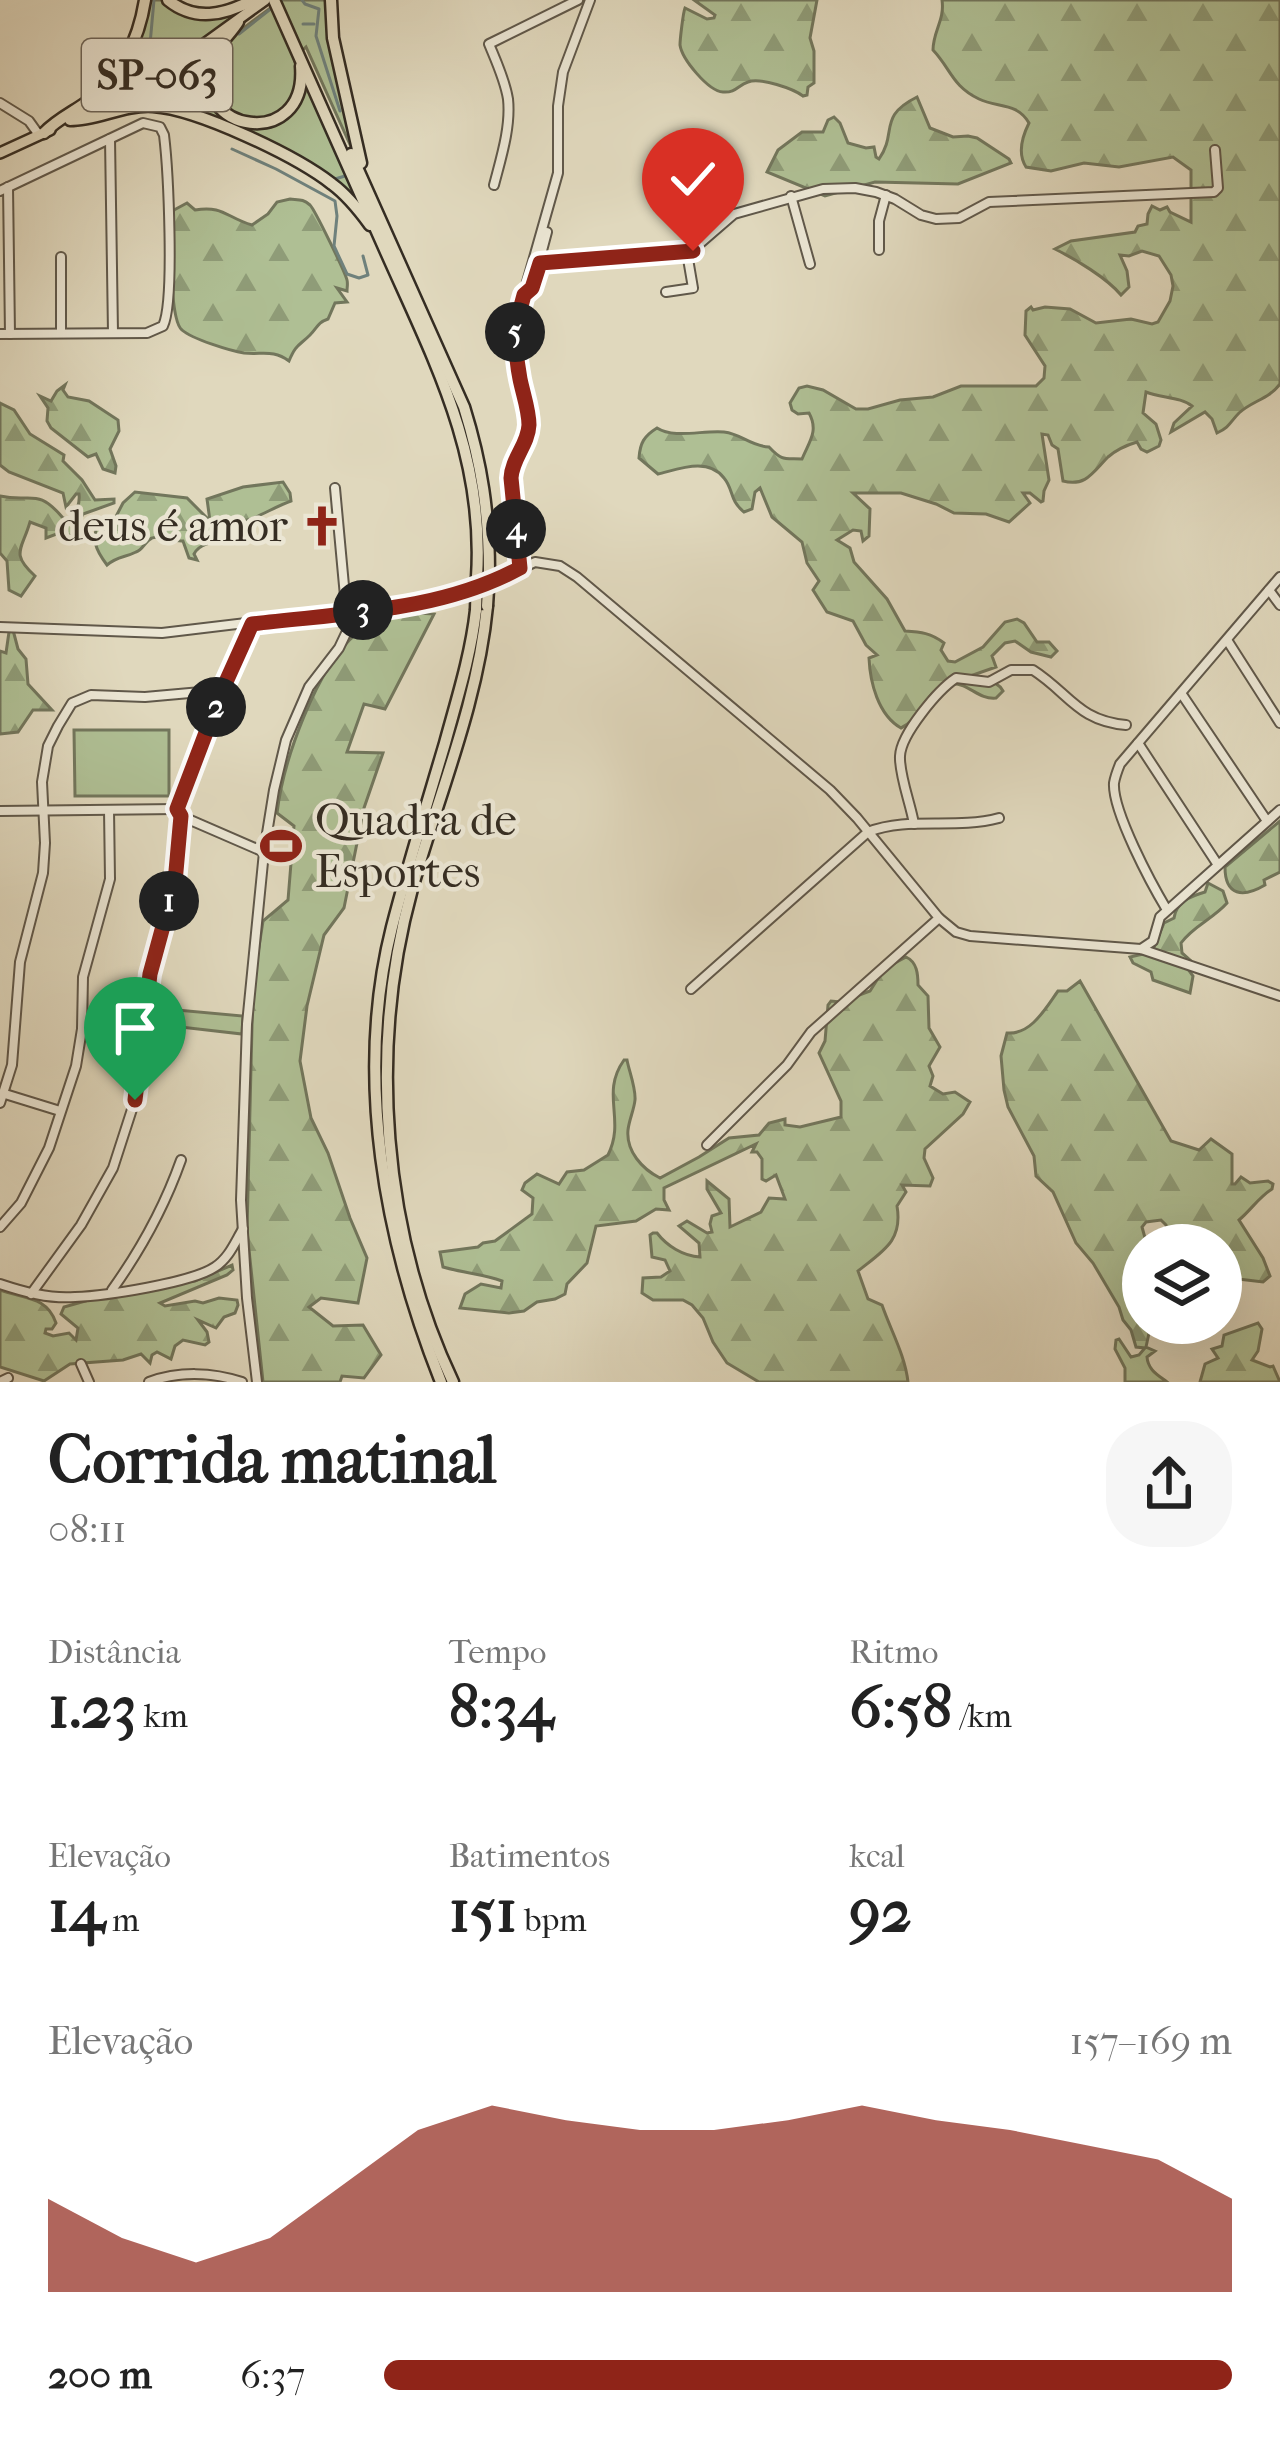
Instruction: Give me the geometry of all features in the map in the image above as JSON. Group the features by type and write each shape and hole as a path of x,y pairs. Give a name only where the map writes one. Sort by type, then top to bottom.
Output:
{"highway":[{"path":"42,134 92,99 115,74 136,36 145,0"},
{"path":"168,0 186,12 207,15 253,0"},
{"path":"273,0 364,178 464,407 485,488 480,659 404,924 388,1036 388,1118 400,1214 427,1317 453,1382"},
{"path":"331,0 333,38 364,178"},
{"path":"238,22 209,67 214,100 236,120 266,123 289,110 300,89 300,53"},
{"path":"300,53 446,385 476,499 483,575"},
{"path":"70,120 140,106 205,118 321,176 347,196 382,243"},
{"path":"441,1382 391,1221 378,1124 377,1056 391,933 481,608"}],"main road":[{"name":"SP-063","path":"0,153 171,67 273,0"}],"street":[{"path":"494,185 506,136 508,101 489,44 578,0"},
{"path":"520,568 511,478 529,428 515,332 558,173 563,71 590,0"},
{"path":"0,103 42,134"},
{"path":"143,124 160,127 164,135 168,307 164,326 147,333 5,334 4,189 110,139 143,124"},
{"path":"110,139 113,333"},
{"path":"540,263 687,253 734,214 815,190 844,188 886,194 921,215 944,219 966,215 989,202 1214,192 1218,188 1215,150"},
{"path":"879,250 886,194"},
{"path":"791,196 810,264"},
{"path":"524,295 532,288 540,263 545,226"},
{"path":"666,292 693,289 687,253"},
{"path":"61,257 61,333"},
{"path":"256,1382 243,1228 247,1024 263,851 286,740 309,687 345,640 348,629 335,488"},
{"path":"0,627 132,634 252,624 447,599 535,562 560,566 812,775 956,932 1141,949 1280,996"},
{"path":"1167,910 1146,875 1115,796 1114,780 1120,764 1280,577"},
{"path":"1269,590 1280,605"},
{"path":"31,1294 81,1226 113,1168 135,1100 150,974 175,882 179,813 221,693 252,624"},
{"path":"1227,640 1280,723"},
{"path":"914,824 901,748 938,692 956,678 989,682 1011,670 1034,670 1079,710 1111,724 1126,724"},
{"path":"61,1111 2,1099 12,1065 20,962 44,873 42,782 48,746 67,709 81,697 221,693"},
{"path":"1180,693 1267,821"},
{"path":"1138,743 1218,865"},
{"path":"0,1227 21,1203 49,1148 76,1066 87,955 110,879 110,810"},
{"path":"1141,949 1150,944 1167,910 1280,810"},
{"path":"0,811 179,813 263,851"},
{"path":"691,989 868,832 891,825 974,824 999,818"},
{"path":"707,1145 787,1065 811,1032 939,918"},
{"path":"0,1010 17,1012"},
{"path":"82,1030 145,1031"},
{"path":"111,1292 166,1203 181,1160"},
{"path":"0,1284 31,1294 75,1298 158,1284 214,1267 228,1255 243,1228"},
{"path":"81,1364 89,1382"},
{"path":"149,1382 179,1374 242,1382"}],"green space":[{"path":"148,0 162,0 191,17 242,11 181,55 100,98 109,88"},
{"path":"281,0 327,0 330,44 352,149 306,47 294,58 298,79 294,94 275,114 239,117 219,99 213,81 218,55"},
{"path":"694,0 817,0 810,38 814,83 807,95 760,81 727,92 710,86 680,45 685,8 707,19 715,15"},
{"path":"942,0 1280,0 1280,384 1217,433 1205,412 1171,432 1192,406 1146,392 1143,413 1156,424 1159,446 1147,452 1137,442 1126,446 1078,482 1063,481 1058,449 1042,434 1049,480 1043,501 1023,493 1030,503 1009,522 986,514 954,513 901,493 853,493 870,509 869,536 863,541 861,531 853,530 837,540 850,548 854,562 887,599 905,631 944,643 941,650 948,661 955,662 983,647 1005,622 1017,619 1037,642 1049,642 1057,651 1051,657 1015,641 1005,643 992,656 996,667 973,675 1000,687 1003,691 996,698 957,684 943,686 901,728 886,715 874,687 869,658 877,655 853,621 827,612 813,590 819,581 807,563 802,542 772,517 760,488 752,509 744,512 727,482 710,468 693,466 658,474 639,458 644,440 657,428 672,433 730,433 769,447 781,457 802,459 812,436 812,419 809,413 792,410 790,403 799,388 807,386 856,409 868,409 933,397 961,386 1036,386 1044,378 1045,366 1025,335 1026,311 1031,307 1070,309 1096,323 1158,322 1173,286 1159,256 1142,251 1120,255 1129,287 1121,295 1055,249 1071,241 1135,232 1147,224 1152,206 1167,207 1191,222 1191,170 1173,157 1119,167 1084,163 1051,171 1026,167 1022,145 1029,123 1024,116 970,94 933,50"},
{"path":"213,50 205,75 224,113 237,124 256,128 276,124 291,112 305,82 358,201 339,185 208,117 119,106"},
{"path":"917,97 930,128 953,137 977,138 1011,163 958,184 875,182 825,196 767,172 778,150 802,132 823,132 834,117 848,143 874,147 879,159 892,118"},
{"path":"277,202 308,203 318,218 347,280 347,291 337,288 347,302 335,303 328,319 298,346 289,361 272,354 230,350 182,330 173,295 174,210 187,203 195,210 219,211 252,225"},
{"path":"65,385 68,397 89,401 118,420 119,431 110,449 115,473 103,469 96,454 88,457 47,421 48,408 40,396 51,401"},
{"path":"0,403 14,410 30,434 64,455 63,461 95,500 114,499 114,503 83,514 77,537 59,533 46,538 46,528 30,522 20,556 35,576 21,596 9,590 7,561 0,553 0,496 40,499 70,519 78,508 79,494 66,507 63,493 0,465"},
{"path":"283,482 291,501 234,523 222,541 196,551 197,560 189,558 183,541 158,537 107,565 97,549 98,522 111,526 135,492 187,498 210,521 207,499 243,487"},
{"path":"400,612 434,614 385,709 364,704 347,752 383,753 364,808 344,908 324,935 300,1061 311,1118 367,1258 358,1303 321,1298 309,1307 333,1326 363,1325 381,1355 364,1378 263,1382 247,1231 253,985 263,921 288,900 294,826 277,813 280,792 304,717 328,668 362,629"},
{"path":"13,630 26,659 28,684 52,710 33,710 18,732 0,734 0,651 6,653"},
{"path":"74,730 169,730 169,796 75,796"},
{"path":"1280,821 1280,872 1257,889 1243,893 1232,889 1225,867"},
{"path":"1208,883 1223,891 1227,903 1181,943 1182,953 1190,960 1185,965 1193,976 1190,993 1153,980 1151,972 1130,957 1152,952 1164,923 1174,918 1185,900 1205,892"},
{"path":"906,957 915,965 918,985 928,996 929,1028 940,1047 929,1066 930,1086 943,1094 955,1092 970,1102 925,1149 933,1178 930,1186 902,1185 906,1192 897,1206 894,1237 858,1271 868,1299 882,1305 908,1382 759,1382 727,1363 692,1305 683,1300 653,1300 642,1293 643,1278 670,1271 665,1260 652,1257 653,1233 676,1250 700,1257 699,1243 679,1226 687,1221 712,1232 712,1216 721,1213 707,1181 729,1199 730,1227 761,1212 769,1198 785,1199 776,1175 762,1179 762,1159 752,1152 756,1144 664,1188 669,1210 656,1209 636,1221 596,1226 587,1263 567,1284 565,1294 509,1313 460,1308 465,1294 481,1284 501,1288 502,1281 443,1267 440,1252 495,1241 532,1214 533,1198 522,1190 537,1174 559,1184 567,1172 584,1170 608,1155 615,1130 614,1084 624,1060 635,1095 628,1130 632,1152 660,1178 729,1138 759,1135 769,1123 785,1119 785,1125 800,1127 841,1117 841,1101 819,1053 825,1041 828,1005 870,991 884,969"},
{"path":"1080,981 1171,1141 1199,1150 1211,1139 1232,1154 1232,1184 1241,1177 1250,1183 1273,1184 1239,1220 1242,1224 1165,1224 1161,1220 1122,1224 1122,1317 1093,1263 1076,1243 1053,1192 1036,1176 1034,1156 1004,1090 1001,1056 1007,1033 1023,1030 1058,991 1067,991"},
{"path":"155,1008 243,1016 242,1034 154,1024"},
{"path":"1242,1225 1270,1276 1263,1282 1242,1279"},
{"path":"232,1265 227,1275 160,1303 237,1300 235,1313 224,1317 216,1328 198,1320 207,1332 205,1345 183,1340 171,1359 157,1352 150,1363 141,1354 70,1364 44,1381 0,1367 0,1290 41,1303 56,1323 45,1333 69,1333 76,1340 78,1328 61,1314 64,1307 135,1287 195,1281"},
{"path":"1258,1323 1262,1329 1252,1360 1273,1366 1280,1382 1200,1382 1205,1364 1218,1358 1212,1349 1242,1344 1242,1329"},
{"path":"1116,1340 1131,1357 1145,1348 1136,1347 1147,1344 1155,1351 1147,1357 1151,1369 1167,1382 1125,1382"}],"waterway":[{"path":"148,66 154,0"},
{"path":"239,34 282,0"},
{"path":"302,0 319,9 316,36 340,111"},
{"path":"303,24 314,24"},
{"path":"121,104 143,93"},
{"path":"232,149 335,201 334,246 347,274 368,275 363,256"},
{"path":"329,175 335,179 345,176"}],"place":[{"name":"deus é amor","path":"322,526"},
{"name":"Quadra de Esportes","path":"281,846"}],"route":[{"path":"135,1100 150,974 175,882 181,816 177,809 252,624 447,599 520,568 511,478 529,428 515,332 524,295 532,288 540,263 693,251"}]}
